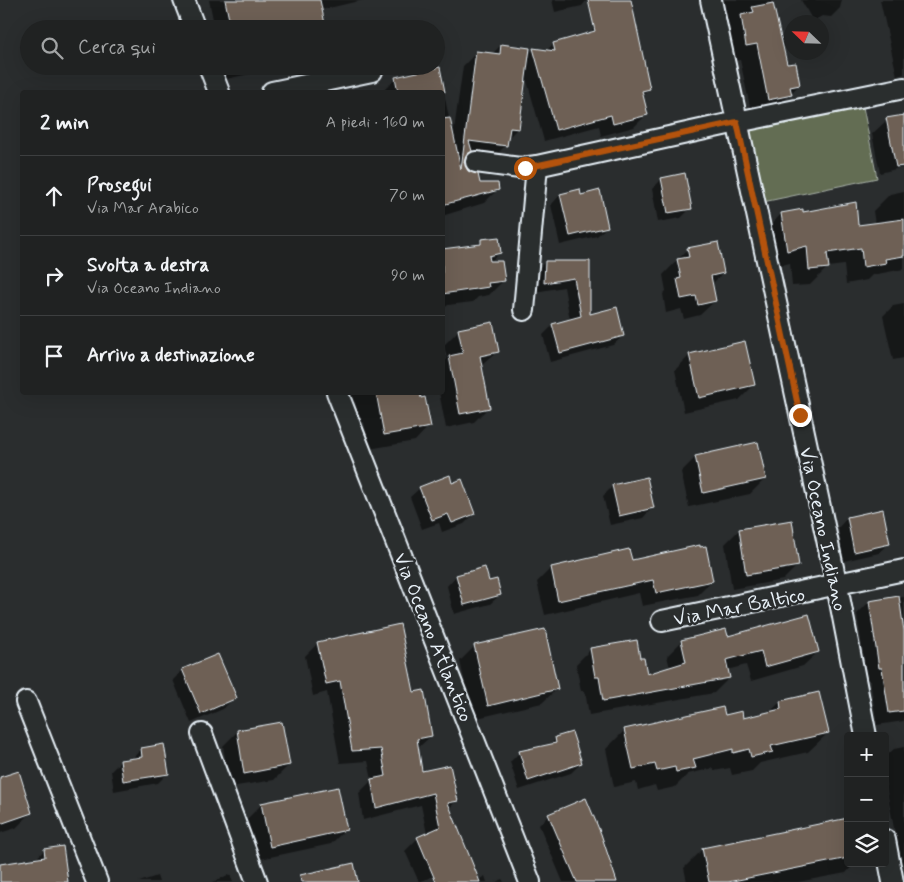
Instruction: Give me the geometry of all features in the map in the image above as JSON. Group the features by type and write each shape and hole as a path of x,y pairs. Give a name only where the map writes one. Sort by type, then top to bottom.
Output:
{"street":[{"path":"184,0 192,20"},
{"name":"Via Oceano Indiano","path":"711,0 837,586 865,732"},
{"path":"212,75 218,90"},
{"path":"282,90 353,75"},
{"path":"476,162 520,168 538,166 737,122 904,88"},
{"path":"524,310 538,166"},
{"name":"Via Oceano Atlantico","path":"338,395 530,882"},
{"name":"Via Mar Baltico","path":"662,621 837,586 904,570"},
{"path":"26,702 97,882"},
{"path":"202,734 257,882"},
{"path":"889,861 893,882"}],"green space":[{"path":"863,107 877,178 763,202 748,131"}],"building":[{"path":"225,0 320,0 324,20 229,20"},
{"path":"588,0 631,0 650,89 642,91 648,115 613,124 611,115 556,130 533,48 555,51 553,43 595,31"},
{"path":"773,3 784,51 784,60 786,60 787,64 796,63 800,85 790,87 792,95 768,100 757,44 746,46 741,15 754,12 752,7"},
{"path":"501,44 530,48 519,129 510,128 507,146 469,141 472,151 464,161 468,171 478,174 480,183 498,183 499,190 445,204 445,119 450,118 461,169 476,51 500,54"},
{"path":"404,75 442,75 445,90 398,90 395,77"},
{"path":"904,115 904,166 896,167 886,118"},
{"path":"685,173 692,209 668,213 661,178"},
{"path":"580,189 581,195 600,190 608,227 570,236 560,194"},
{"path":"856,202 858,225 904,219 904,256 885,259 886,263 863,267 861,248 827,253 829,268 809,270 807,246 787,251 781,213 803,209 803,212"},
{"path":"499,237 501,253 489,256 490,261 502,261 505,281 488,283 489,287 445,294 445,249 481,244 481,239"},
{"path":"718,242 724,273 711,276 716,301 698,305 696,296 681,299 677,279 681,278 677,259 689,257 687,248"},
{"path":"545,261 590,261 590,314 617,307 624,336 560,353 552,324 581,316 574,278 544,283"},
{"path":"493,322 499,352 480,356 490,408 460,414 449,356 463,353 458,329"},
{"path":"745,341 755,385 699,398 689,354"},
{"path":"377,395 420,395 421,398 425,397 431,427 384,435"},
{"path":"758,442 766,479 703,493 695,456"},
{"path":"450,475 452,483 462,479 475,514 452,523 448,514 432,520 419,487"},
{"path":"647,477 654,508 619,516 612,485"},
{"path":"883,509 890,544 854,552 847,517"},
{"path":"792,520 799,566 746,575 739,529"},
{"path":"700,545 700,547 706,546 713,581 656,593 653,580 558,601 551,567 629,549 632,560"},
{"path":"485,567 489,581 497,579 501,595 464,605 456,575"},
{"path":"899,596 904,631 904,711 889,713 882,668 879,668 869,601"},
{"path":"809,614 819,652 765,667 761,651 726,660 730,678 603,701 599,677 595,677 590,648 637,640 640,658 644,658 647,674 686,662 681,640 726,629 728,636"},
{"path":"400,624 414,692 424,690 432,736 417,739 422,771 450,765 458,801 448,803 480,882 436,882 417,837 440,827 433,793 376,808 371,779 386,776 381,749 352,751 340,681 326,684 317,642"},
{"path":"545,629 558,689 488,706 474,645"},
{"path":"218,654 237,698 201,714 182,669"},
{"path":"819,692 829,733 771,746 773,752 751,757 749,749 733,753 733,749 693,759 696,768 676,772 675,767 657,771 655,764 633,769 624,729 723,707 725,715 742,711 743,718 781,709 780,701"},
{"path":"282,722 290,765 244,774 237,730"},
{"path":"572,732 582,763 528,781 519,751 556,743 555,737"},
{"path":"164,744 169,774 123,781 120,760 142,757 141,748"},
{"path":"19,771 32,813 0,824 0,777"},
{"path":"338,787 347,830 270,847 261,803"},
{"path":"586,798 601,834 617,882 577,882 548,814"},
{"path":"844,819 844,859 728,882 709,882 702,848"},
{"path":"63,846 68,882 0,882 0,864 45,857 44,849"},
{"path":"354,863 358,882 301,882 300,875"}],"route":[{"path":"525,168 737,122 800,415"}]}
